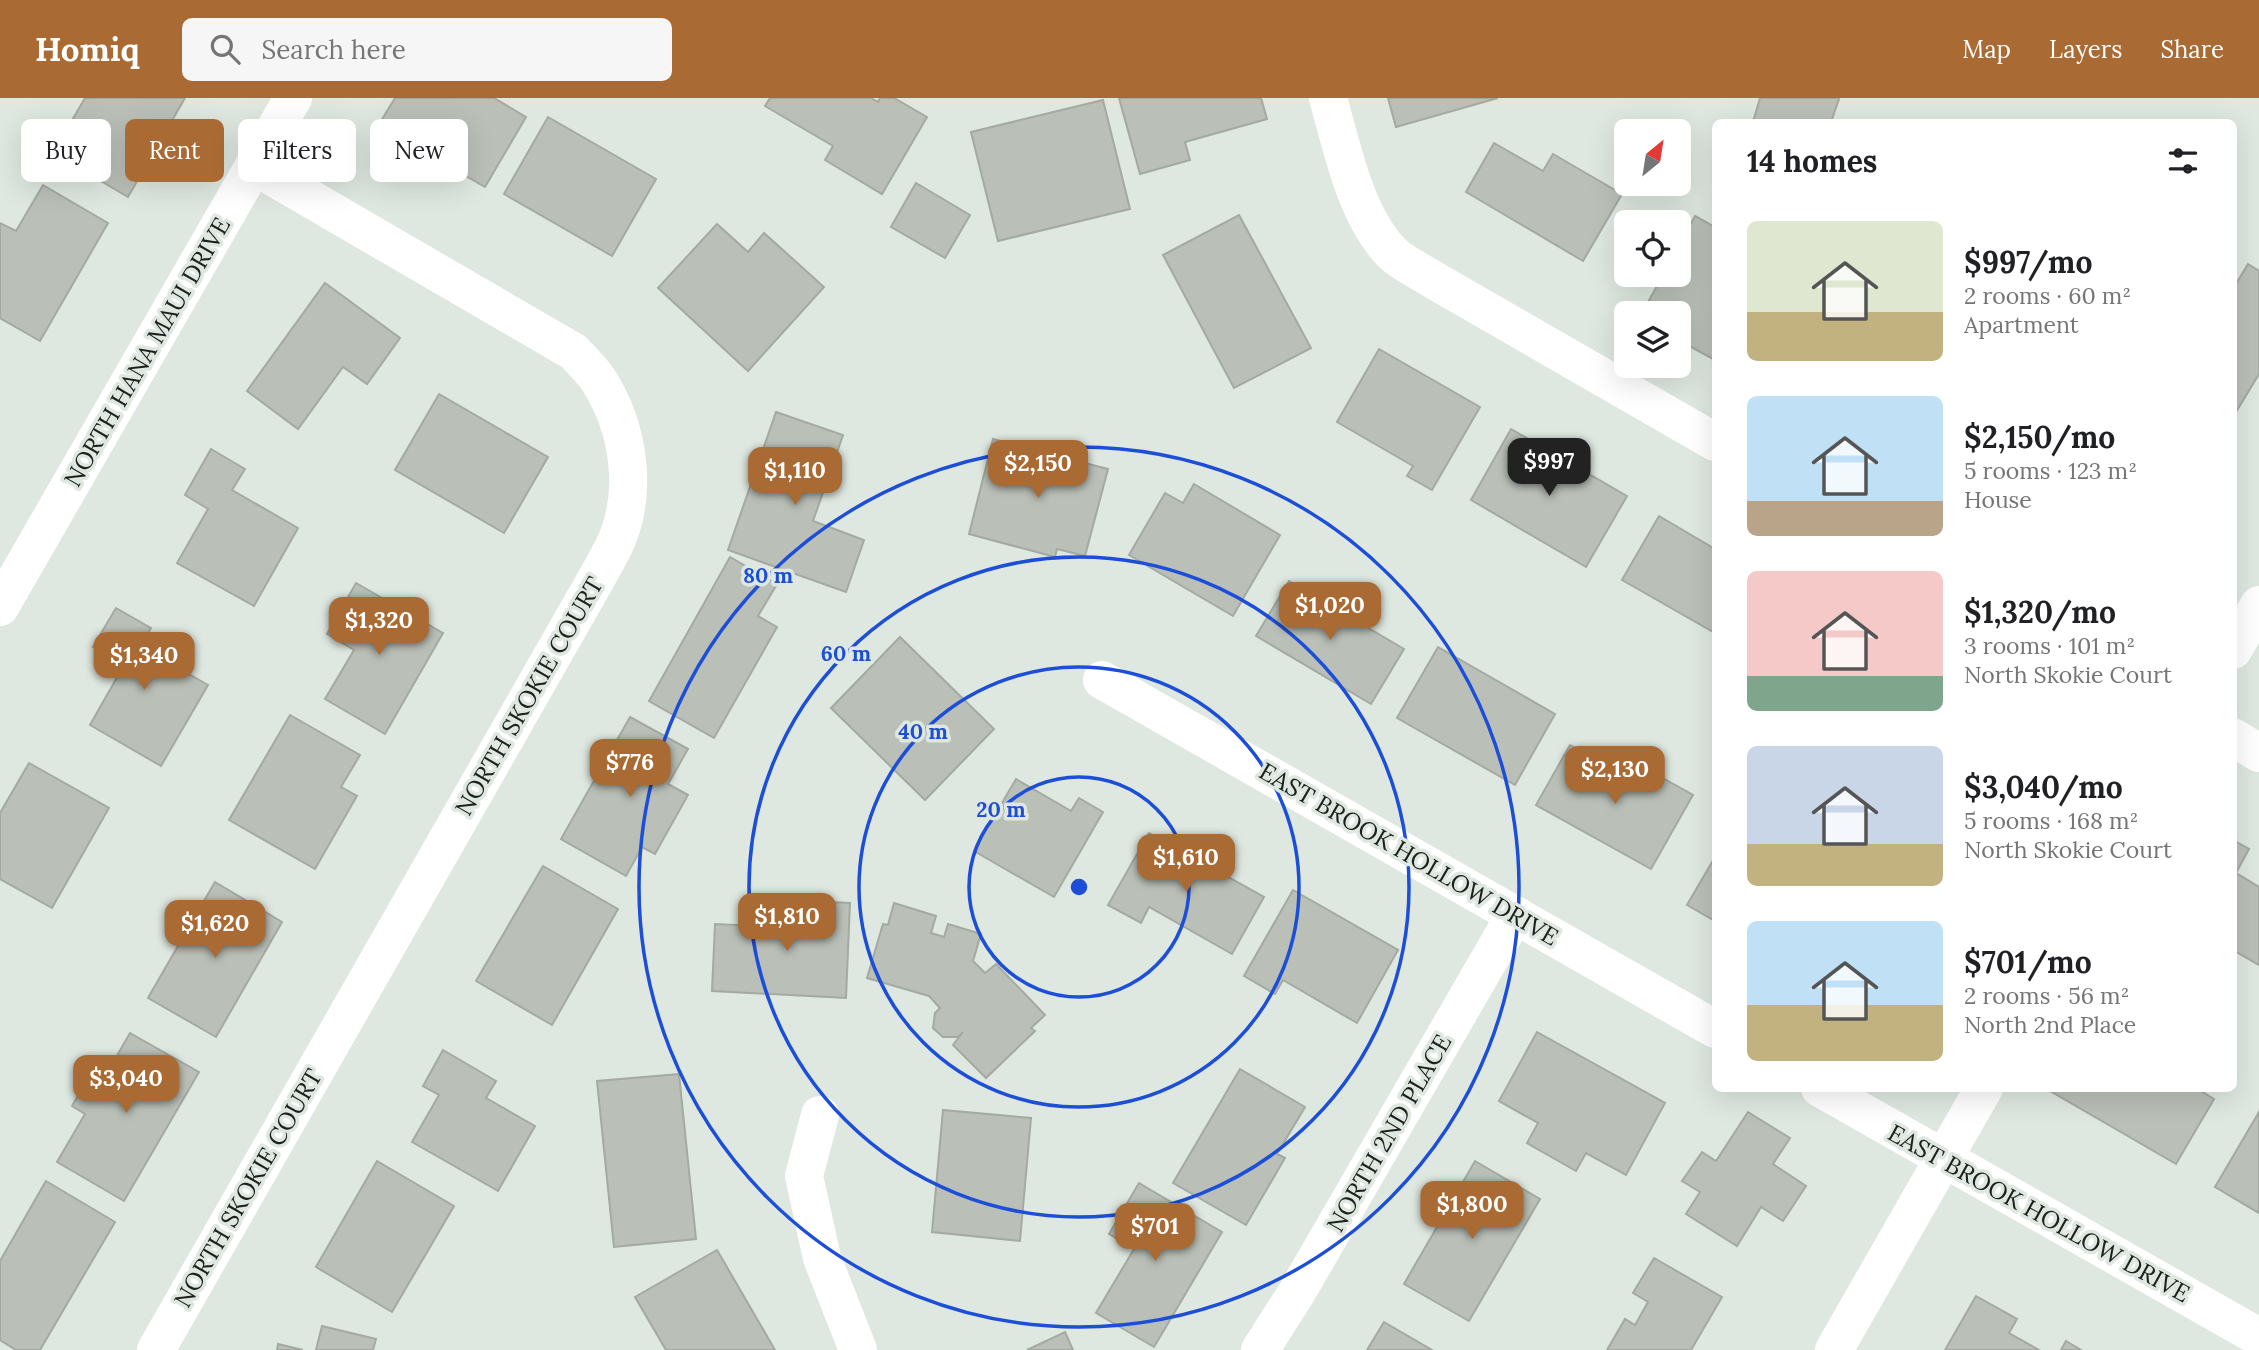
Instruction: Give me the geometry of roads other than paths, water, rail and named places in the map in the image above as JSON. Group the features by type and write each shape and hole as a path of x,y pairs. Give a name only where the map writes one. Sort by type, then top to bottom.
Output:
{"street":[{"name":"NORTH HANA MAUI DRIVE","path":"281,119 293,98"},
{"path":"1328,98 1353,184 1367,216 1392,253 1712,440"},
{"name":"NORTH HANA MAUI DRIVE","path":"0,607 245,182"},
{"name":"NORTH SKOKIE COURT","path":"156,1350 591,588 615,544 627,507 628,465 622,433 598,379 575,352 282,182"},
{"path":"2237,643 2259,605"},
{"name":"EAST BROOK HOLLOW DRIVE","path":"1102,680 1712,1027"},
{"path":"2237,739 2259,753"},
{"name":"NORTH 2ND PLACE","path":"1260,1350 1297,1292 1515,915"},
{"name":"EAST BROOK HOLLOW DRIVE","path":"1827,1092 2259,1337"},
{"path":"1834,1350 1982,1092"},
{"path":"820,1115 804,1176 821,1258 858,1350"}]}
